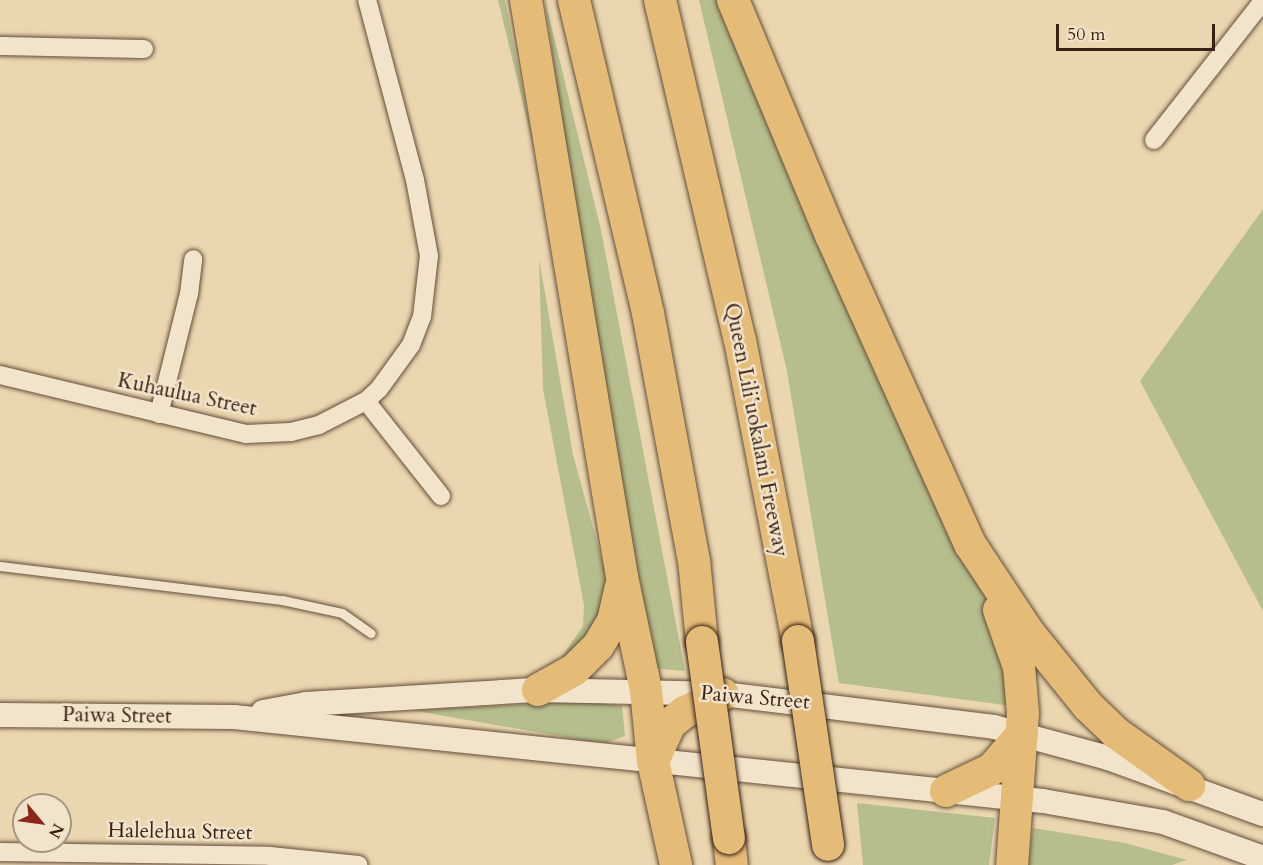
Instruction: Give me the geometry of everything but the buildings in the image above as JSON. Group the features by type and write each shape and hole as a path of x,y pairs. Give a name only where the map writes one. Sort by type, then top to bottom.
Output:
{"highway":[{"path":"526,0 622,577 646,690 653,761 676,865"},
{"path":"574,0 648,313 694,560 702,642 730,851"},
{"name":"Queen Liliʻuokalani Freeway","path":"660,0 740,340 798,641 829,855"},
{"path":"733,0 831,235 1013,643 1023,713 1019,798 1012,865"},
{"path":"970,543 1029,633 1088,706 1116,733 1189,785"},
{"path":"538,690 574,670 598,646 620,604 622,577"},
{"path":"653,761 670,724 685,712 723,694"},
{"path":"946,791 992,769 1022,734"}],"main road":[{"name":"Paiwa Street","path":"234,717 306,704 538,690 646,690 723,694 863,709 1022,734 1189,785 1263,814"},
{"name":"Paiwa Street","path":"0,715 234,717 1019,798 1153,820 1263,858"}],"street":[{"name":"Kuhaulua Street","path":"0,375 238,432 271,434 319,425 366,401 398,367 411,345 422,317 429,256 415,180 367,0"},
{"path":"1155,140 1263,1"},
{"path":"0,46 144,49"},
{"path":"159,414 189,294 193,260"},
{"path":"366,401 441,496"},
{"name":"Halelehua Street","path":"0,852 270,856 359,865"}],"lane":[{"path":"0,566 282,600 342,613 371,633"}],"green space":[{"path":"498,0 505,0 535,154"},
{"path":"545,0 601,230 685,671 649,668 647,619 589,312"},
{"path":"699,0 725,0 923,463 991,609 1012,706 839,683 787,371"},
{"path":"1263,209 1263,611 1140,381"},
{"path":"539,259 573,455 609,585 606,607 578,647 561,658 583,626 584,605 543,389"},
{"path":"589,701 622,706 625,736 605,743 587,741 411,710"},
{"path":"857,803 995,818 989,865 863,865"},
{"path":"1033,828 1125,843 1187,860 1172,865 1028,865"}]}
